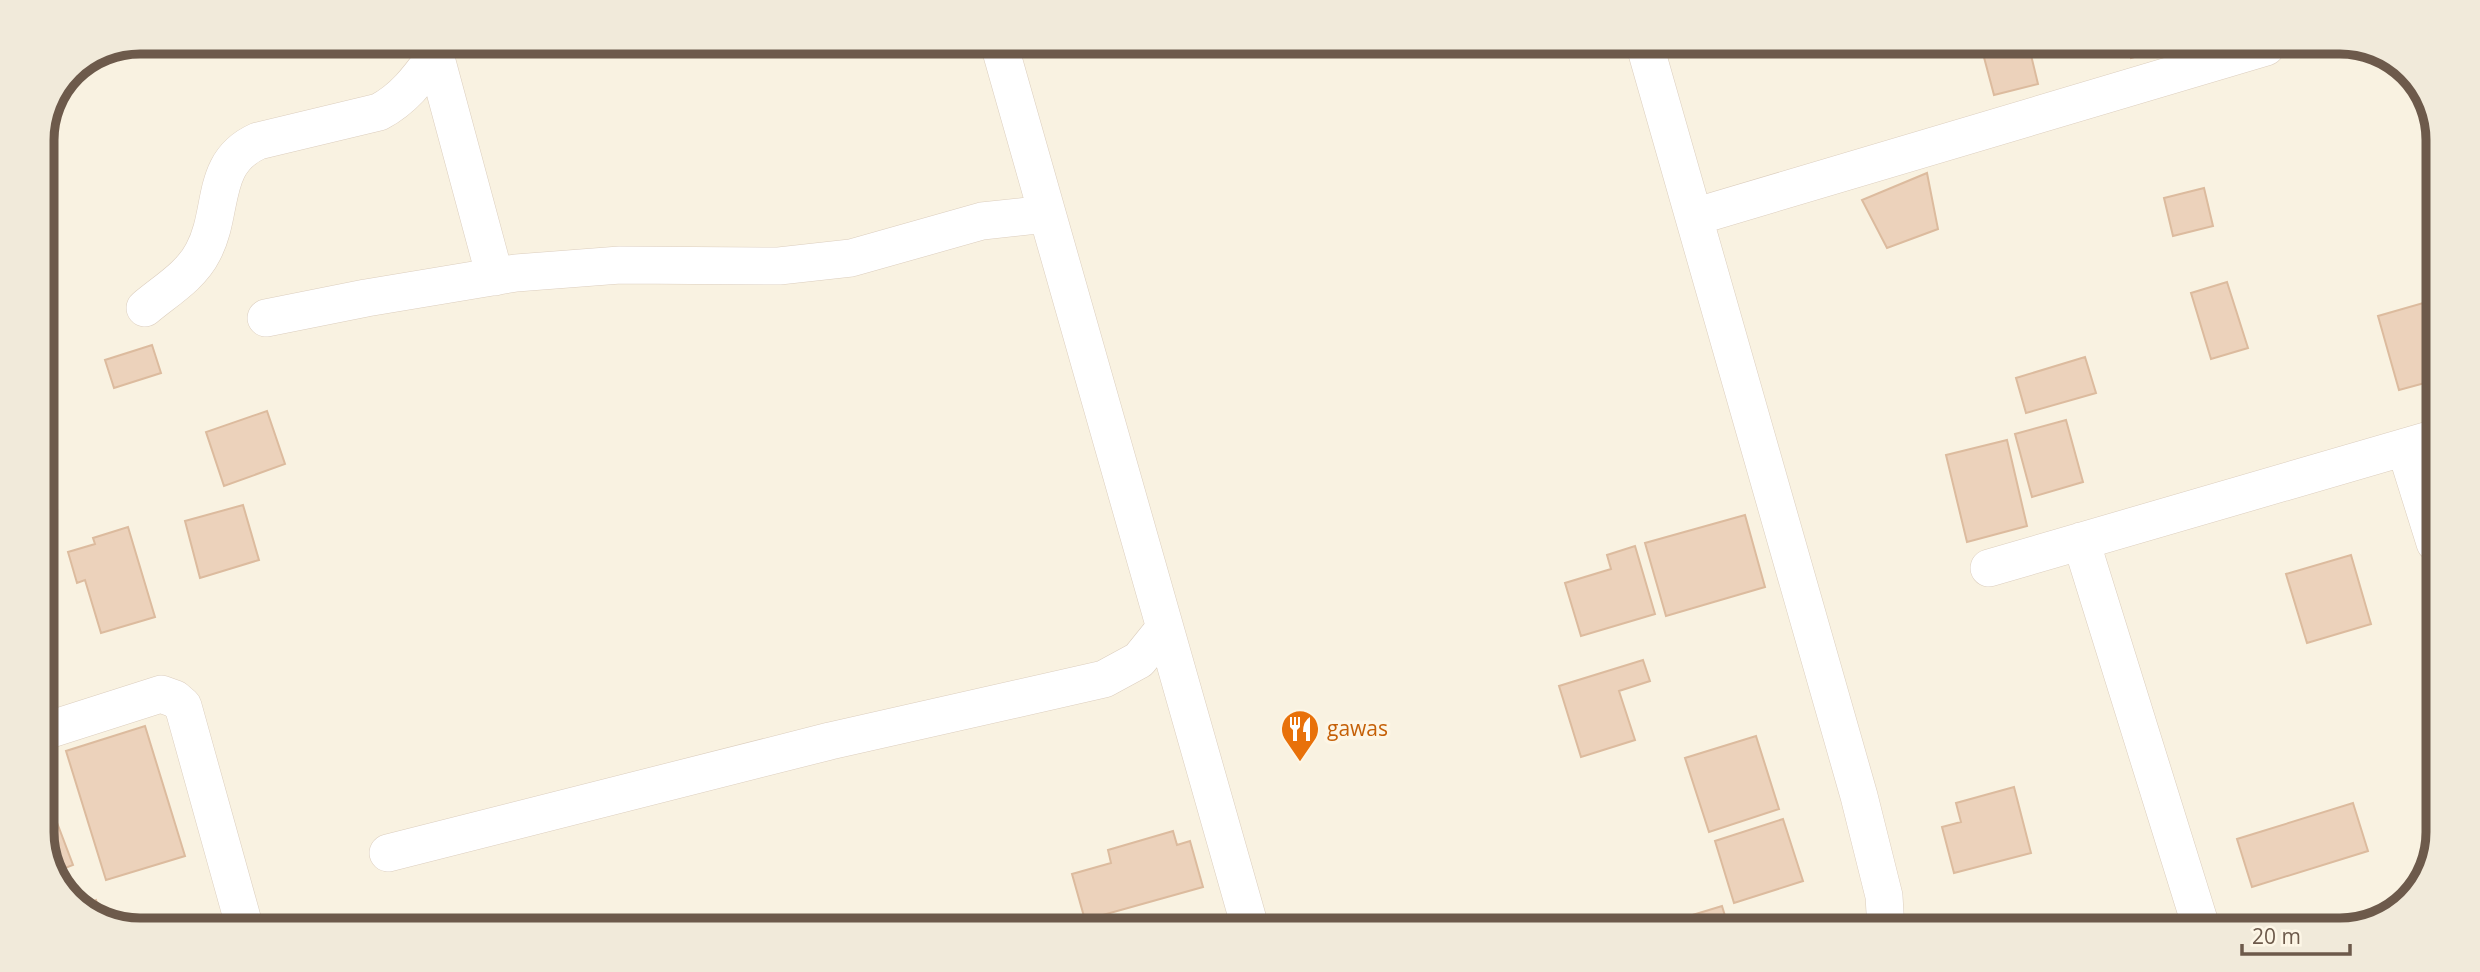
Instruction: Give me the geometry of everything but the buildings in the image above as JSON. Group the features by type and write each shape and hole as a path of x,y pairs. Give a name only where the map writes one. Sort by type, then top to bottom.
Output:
{"street":[{"path":"145,308 189,272 203,254 212,232 227,166 244,147 258,141 379,111 397,103 414,86 431,54"},
{"path":"435,54 495,277"},
{"path":"1002,54 1247,918"},
{"path":"1647,54 1874,851 1884,896 1885,918"},
{"path":"1694,217 2242,54"},
{"path":"266,318 495,277 620,265 779,266 851,258 982,221 1046,214"},
{"path":"1989,568 2420,442 2426,482"},
{"path":"2081,541 2198,918"},
{"path":"388,853 830,741 1104,679 1139,660 1164,628"},
{"path":"54,728 161,694 175,699 183,706 242,918"}],"place":[{"name":"gawas","path":"1300,763"}]}
